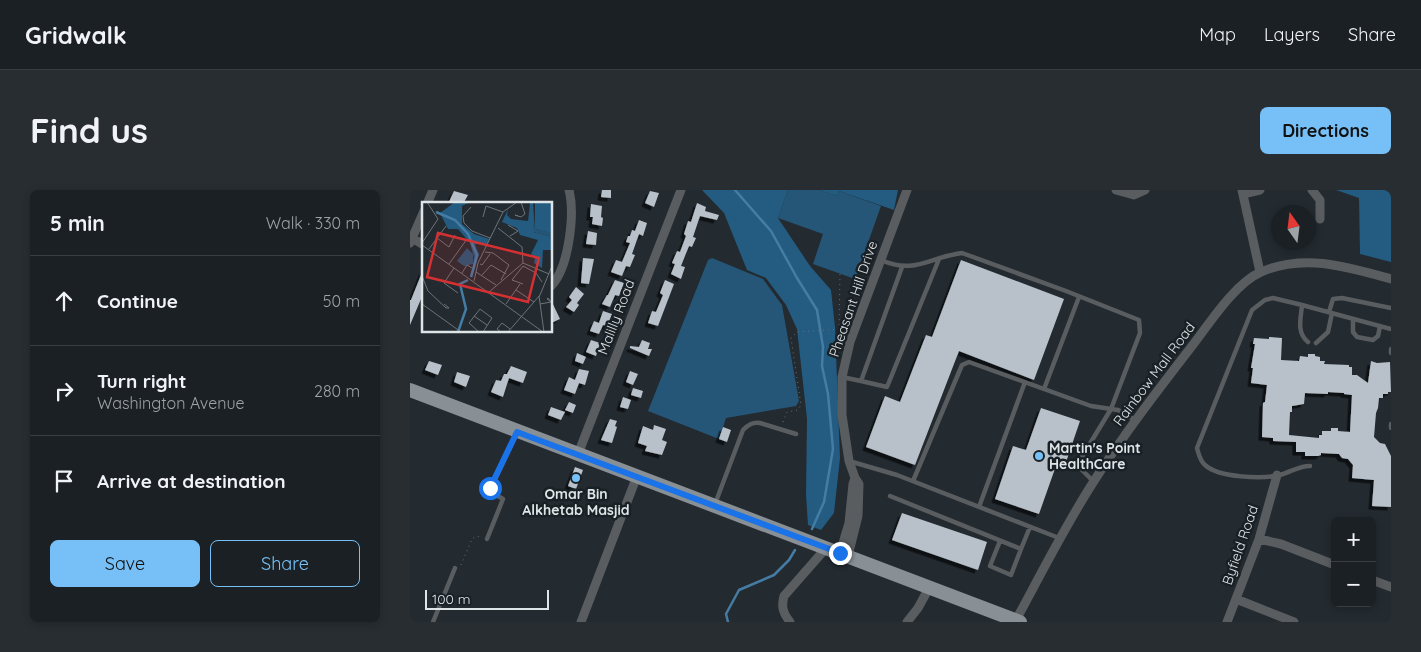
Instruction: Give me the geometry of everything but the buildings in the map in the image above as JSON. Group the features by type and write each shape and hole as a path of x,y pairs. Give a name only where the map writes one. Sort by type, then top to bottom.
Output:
{"main road":[{"path":"410,390 1018,621"}],"street":[{"path":"428,202 433,190"},
{"path":"552,284 562,268 567,250 572,212 569,190"},
{"name":"Malilly Road","path":"578,454 681,190"},
{"name":"Pheasant Hill Drive","path":"844,554 853,538 859,506 859,484 849,461 842,415 842,377 850,342 906,190"},
{"path":"1116,190 1134,195 1145,190"},
{"path":"1260,190 1243,192 1260,272"},
{"path":"1312,190 1320,200 1320,219"},
{"path":"411,241 422,216"},
{"name":"Rainbow Mall Road","path":"1018,621 1060,539 1094,482 1135,420 1229,298 1240,287 1260,272 1280,266 1309,262 1354,269 1391,278"},
{"name":"Byfield Road","path":"1227,622 1259,539 1277,475"},
{"path":"581,622 637,476"},
{"path":"1259,539 1281,544 1331,563"},
{"path":"790,622 784,615 782,604 784,596 827,548"},
{"path":"1376,581 1391,587"},
{"path":"907,622 918,608 929,588"},
{"path":"1236,599 1294,622"}],"lane":[{"path":"881,260 902,266 918,265 952,254 962,253 1138,320 1140,332 1111,409 1080,460 1081,469 1094,482"},
{"path":"842,377 887,387 939,259"},
{"path":"861,381 902,266"},
{"path":"1044,389 1079,297"},
{"path":"1310,466 1302,466 1277,475 1252,476 1229,474 1214,470 1206,466 1199,458 1198,448 1252,310 1258,304 1273,298 1391,330"},
{"path":"1316,343 1328,332 1333,299 1342,298 1391,308"},
{"path":"1302,305 1300,331 1308,342"},
{"path":"1353,319 1353,332 1357,337 1373,340 1378,336 1380,326"},
{"path":"913,481 962,365 969,362 1090,406 1118,410 1135,420"},
{"path":"978,507 1025,382"},
{"path":"714,506 743,430 756,422 760,422 796,434"},
{"path":"487,539 503,499 493,493 490,488 517,432"},
{"path":"849,461 913,481 1060,539"},
{"path":"890,496 1021,549"},
{"path":"1000,541 990,566 1011,575 1030,527"},
{"path":"433,622 456,568"}],"path":[{"path":"782,423 787,412 798,410 801,405 791,338 797,332 836,330 840,327 840,274"},
{"path":"456,568 459,569 472,539 476,536 487,539"}],"shaded area":[{"path":"702,190 788,190 778,218 810,266 831,290 835,327 840,458 834,513 821,530 808,525 806,495 807,419 797,329 786,305 766,278 747,270 724,213"},
{"path":"788,190 819,190 837,196 839,191 881,206 855,279 813,264 823,234 778,218"},
{"path":"819,190 898,190 894,210 839,191 837,196"},
{"path":"1336,190 1391,190 1391,262 1360,254 1359,198"},
{"path":"712,258 763,279 782,305 799,401 796,406 726,418 719,439 648,411 708,260"}],"waterway":[{"path":"735,190 771,231 817,310 823,347 822,366 828,394 833,449 824,502 812,529"},
{"path":"728,622 726,614 739,590 774,575 789,560 795,550"}],"place":[{"name":"Martin's Point HealthCare","path":"1039,456"},
{"name":"Omar Bin Alkhetab Masjid","path":"576,478"}],"route":[{"path":"490,488 517,432 840,553"}]}
